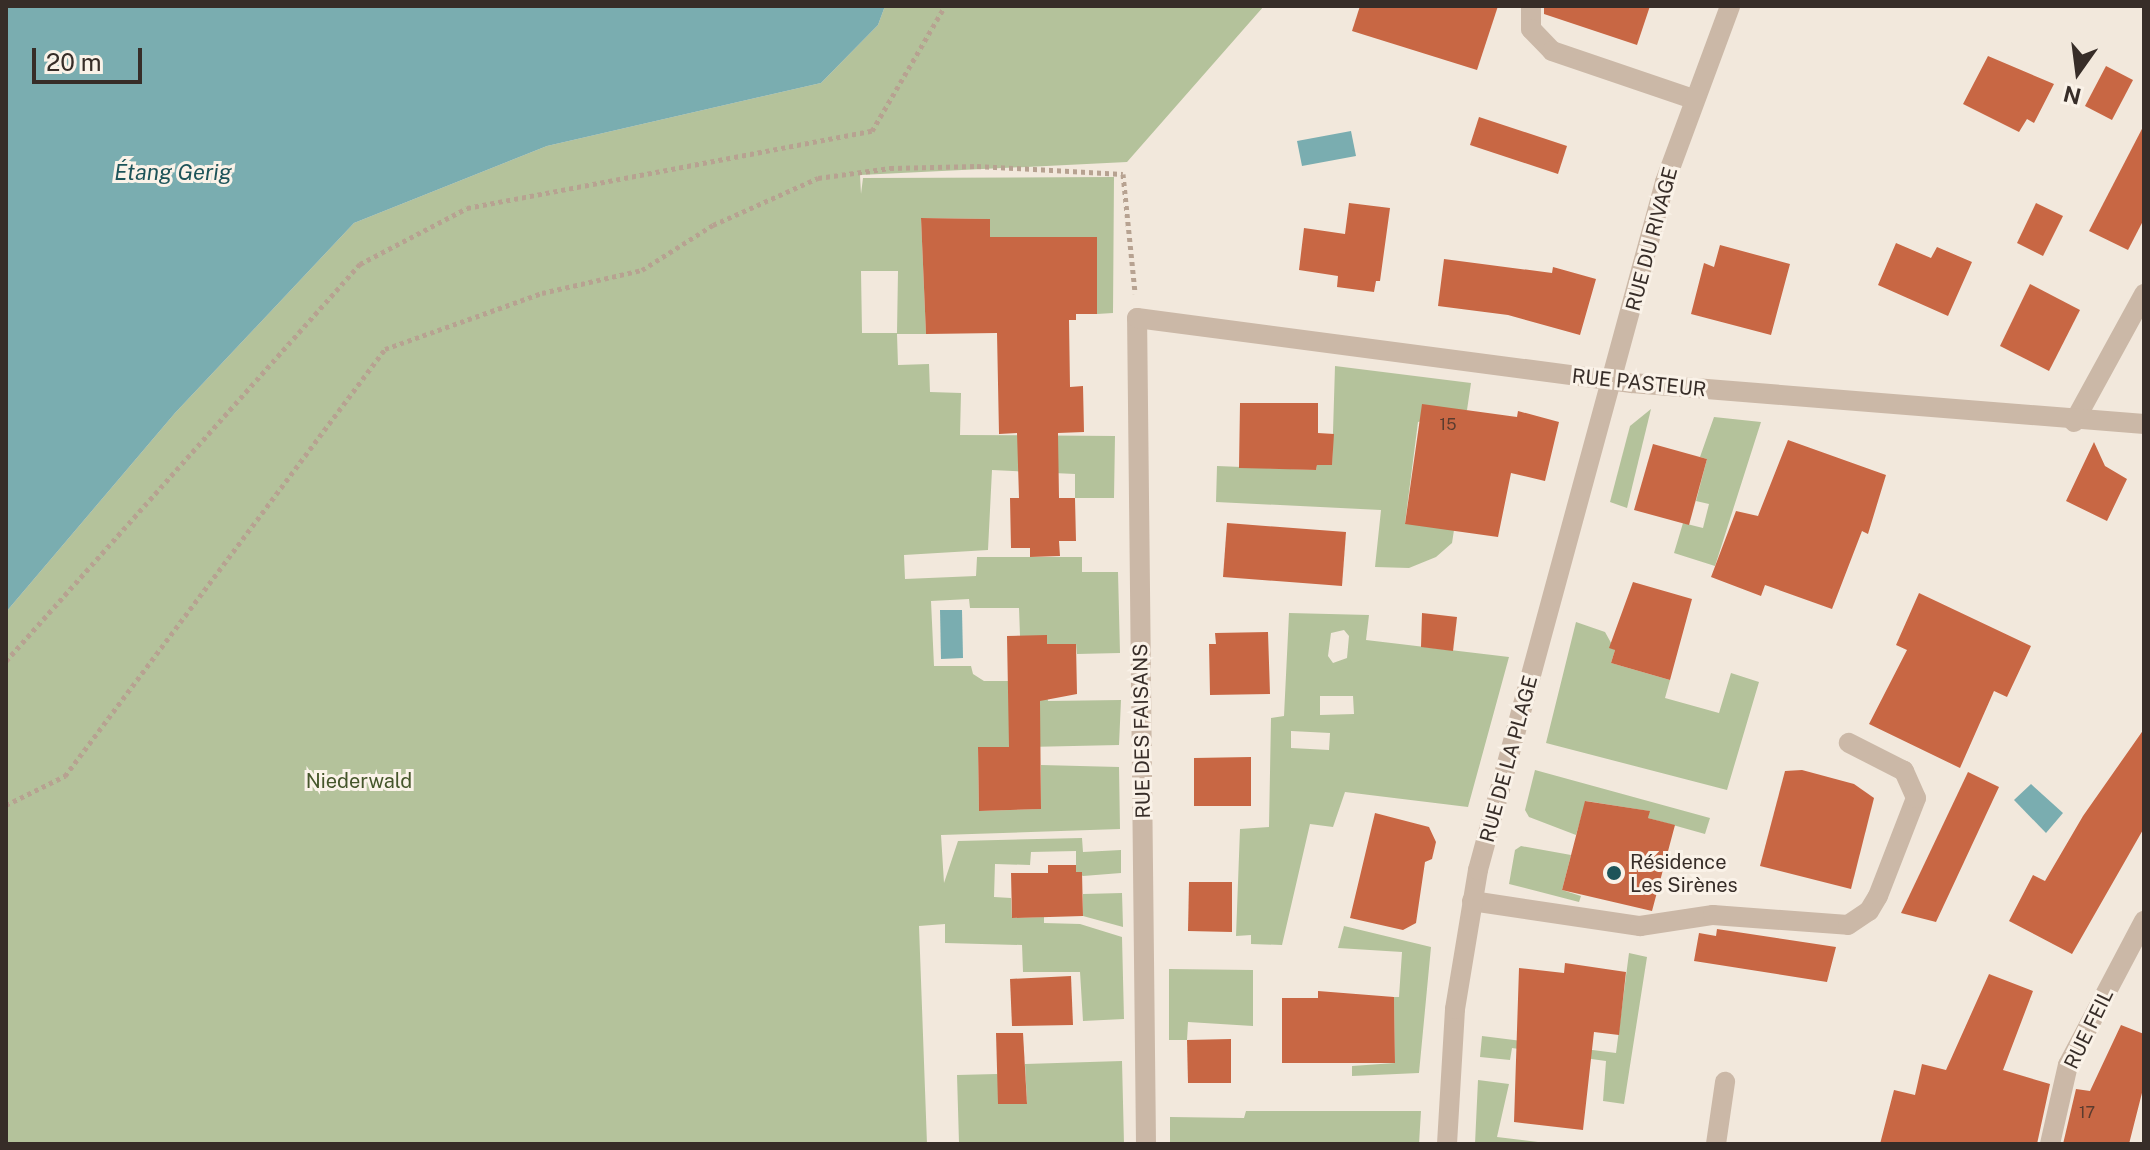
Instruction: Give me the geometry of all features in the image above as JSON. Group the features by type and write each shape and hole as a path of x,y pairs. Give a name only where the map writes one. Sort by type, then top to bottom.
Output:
{"street":[{"path":"1531,6 1531,29 1552,51 1693,99"},
{"name":"RUE DU RIVAGE","path":"1614,381 1658,207 1693,99 1730,6"},
{"path":"2074,422 2144,294"},
{"name":"RUE PASTEUR","path":"1137,318 1614,381 2074,422 2144,424"},
{"name":"RUE DES FAISANS","path":"1137,318 1146,1144"},
{"name":"RUE DE LA PLAGE","path":"1447,1144 1455,1009 1472,901 1614,381"},
{"path":"1472,901 1640,926 1713,915 1848,925 1869,911 1878,896 1916,798 1904,771 1849,743"},
{"name":"RUE FEIL","path":"2050,1144 2068,1065 2144,921"},
{"path":"1716,1144 1725,1082"}],"path":[{"path":"6,661 360,264 467,208 872,131 945,6"},
{"path":"6,805 65,776 385,349 542,293 642,270 713,225 818,178 890,168 977,166 1123,174 1137,318"}],"green space":[{"name":"Niederwald","path":"885,6 1264,6 1127,162 860,175 861,194 863,178 1114,177 1113,313 1097,314 1097,237 1038,237 990,252 990,219 921,218 926,334 897,334 898,365 929,364 930,392 961,393 960,435 1115,436 1114,498 1075,498 1075,474 992,470 988,550 904,555 905,579 976,576 977,557 1082,557 1082,572 1118,572 1120,653 1077,654 1076,644 1047,644 1046,636 1020,636 1019,608 970,608 969,599 931,601 934,666 971,666 973,674 984,681 1008,681 1047,695 1048,701 1121,700 1119,745 978,748 979,811 1041,809 1041,765 1119,767 1120,829 941,835 944,883 958,841 1082,838 1083,852 1121,850 1121,873 1083,876 1076,872 1076,851 1031,852 1030,865 995,864 994,897 1011,898 1012,918 1044,917 1044,923 1080,924 1122,937 1124,1019 1083,1021 1080,972 1023,972 1022,945 945,943 945,924 919,926 927,1144 6,1144 6,612 175,413 354,223 547,146 821,83 878,25","holes":["861,271 898,271 897,333 862,333"]},
{"path":"1335,366 1471,383 1467,410 1418,422 1405,523 1454,530 1452,543 1436,557 1409,568 1375,567 1381,510 1216,502 1217,466 1316,470 1317,465 1332,465"},
{"path":"1651,409 1627,508 1610,502 1630,426"},
{"path":"1714,417 1761,422 1715,566 1674,553 1683,523 1703,528 1709,504 1696,501 1707,459 1700,457"},
{"path":"1289,613 1369,615 1366,640 1509,657 1468,807 1345,792 1333,827 1310,824 1282,945 1251,944 1251,935 1236,936 1240,829 1269,827 1271,718 1284,716","holes":["1344,630 1349,636 1347,658 1333,663 1328,656 1331,633","1320,696 1353,696 1354,714 1320,715","1291,731 1330,733 1329,750 1291,748"]},
{"path":"1576,622 1605,632 1615,650 1611,663 1670,680 1665,698 1719,713 1731,673 1759,682 1727,790 1546,743"},
{"path":"1535,770 1710,818 1705,834 1648,818 1649,811 1586,801 1576,835 1529,817 1525,810"},
{"path":"1521,846 1571,855 1562,890 1581,896 1579,902 1509,884 1515,850"},
{"path":"1122,893 1123,927 1083,916 1083,894"},
{"path":"1344,926 1431,947 1419,1073 1352,1076 1352,1066 1395,1063 1394,997 1399,997 1402,952 1338,948"},
{"path":"1629,953 1647,957 1624,1104 1603,1101 1606,1061 1512,1048 1510,1060 1480,1057 1482,1036 1616,1053"},
{"path":"1169,969 1253,970 1253,1026 1188,1022 1187,1040 1169,1040"},
{"path":"1122,1061 1124,1144 949,1144 959,1143 957,1075 997,1074 1027,1103 1025,1064"},
{"path":"1478,1080 1509,1084 1497,1137 1554,1144 1475,1144"},
{"path":"1246,1111 1421,1111 1419,1144 1170,1144 1170,1117 1244,1118"}],"water":[{"name":"Étang Gerig","path":"6,6 885,6 878,25 821,83 547,146 354,223 175,413 6,612"},
{"path":"1351,131 1356,156 1302,166 1297,141"},
{"path":"940,610 962,610 963,658 941,659"},
{"path":"2031,784 2063,813 2046,833 2014,800"}],"building":[{"path":"1360,6 1498,6 1477,70 1352,31"},
{"path":"1544,6 1650,6 1637,45 1544,14"},
{"path":"1988,56 2054,84 2034,123 2027,119 2019,132 1963,104"},
{"path":"2106,66 2133,80 2112,120 2085,106"},
{"path":"1479,117 1567,146 1558,174 1470,145"},
{"path":"2144,125 2144,219 2128,250 2089,231"},
{"path":"1349,203 1390,208 1380,281 1376,281 1374,292 1337,287 1338,276 1299,270 1304,228 1345,234"},
{"path":"2036,203 2063,216 2043,256 2017,243"},
{"path":"921,218 990,219 990,237 1097,237 1097,314 1076,314 1076,320 1069,320 1070,387 1083,386 1084,432 1058,433 1059,498 1075,498 1076,541 1059,541 1060,556 1030,557 1030,548 1011,548 1010,498 1019,498 1017,433 999,434 997,333 926,334"},
{"path":"1896,243 1931,258 1937,247 1972,262 1948,316 1878,285"},
{"path":"1720,245 1790,264 1771,335 1691,314 1704,263 1714,267"},
{"path":"1444,259 1552,273 1553,267 1596,279 1580,335 1508,315 1438,306"},
{"path":"2030,284 2080,310 2049,371 2000,346"},
{"path":"1240,403 1318,403 1318,433 1334,434 1332,465 1317,465 1316,470 1239,468"},
{"path":"1422,404 1517,417 1518,411 1559,422 1545,481 1511,473 1498,537 1405,524"},
{"path":"1788,440 1886,475 1868,534 1862,531 1832,609 1765,585 1761,596 1711,577 1736,511 1758,516"},
{"path":"2094,442 2105,466 2127,479 2107,521 2066,501"},
{"path":"1653,444 1707,459 1689,525 1634,510"},
{"path":"1227,523 1346,532 1342,586 1223,577"},
{"path":"1633,582 1692,599 1670,680 1611,663 1615,650 1609,648"},
{"path":"1919,593 2031,646 2007,697 1994,691 1960,768 1869,724 1907,650 1896,645"},
{"path":"1422,613 1457,617 1453,651 1421,647"},
{"path":"1268,632 1270,694 1210,695 1209,644 1216,644 1215,633"},
{"path":"1047,635 1047,644 1076,644 1077,694 1040,701 1041,809 979,811 978,747 1009,747 1007,636"},
{"path":"2144,729 2144,828 2072,954 2009,921 2033,875 2045,881 2083,816"},
{"path":"1251,757 1251,806 1194,806 1194,758"},
{"path":"1802,770 1854,784 1874,798 1851,889 1760,866 1785,771"},
{"path":"1968,772 1999,787 1936,922 1901,913"},
{"name":"Résidence Les Sirènes","path":"1585,801 1650,811 1648,818 1675,825 1652,911 1562,890"},
{"path":"1375,813 1429,827 1436,842 1432,859 1425,862 1416,923 1403,930 1350,918"},
{"path":"1048,865 1076,865 1076,872 1082,872 1083,916 1012,918 1011,873 1048,873"},
{"path":"1189,882 1232,882 1232,932 1188,931"},
{"path":"1717,929 1836,947 1827,982 1694,961 1699,933 1716,936"},
{"path":"1565,963 1626,972 1619,1035 1594,1032 1583,1130 1514,1122 1519,968 1564,973"},
{"path":"1989,974 2033,991 2003,1070 2050,1084 2037,1144 1880,1144 1894,1090 1915,1095 1922,1064 1946,1070"},
{"path":"1071,976 1073,1025 1012,1026 1010,979"},
{"path":"1318,991 1394,997 1395,1063 1282,1063 1282,998 1318,998"},
{"path":"2121,1025 2144,1034 2144,1085 2129,1144 2063,1144 2076,1089 2090,1091"},
{"path":"996,1033 1023,1033 1027,1104 998,1104"},
{"path":"1231,1039 1231,1083 1188,1083 1187,1040"}],"place":[{"name":"Résidence Les Sirènes","path":"1614,873"}]}
